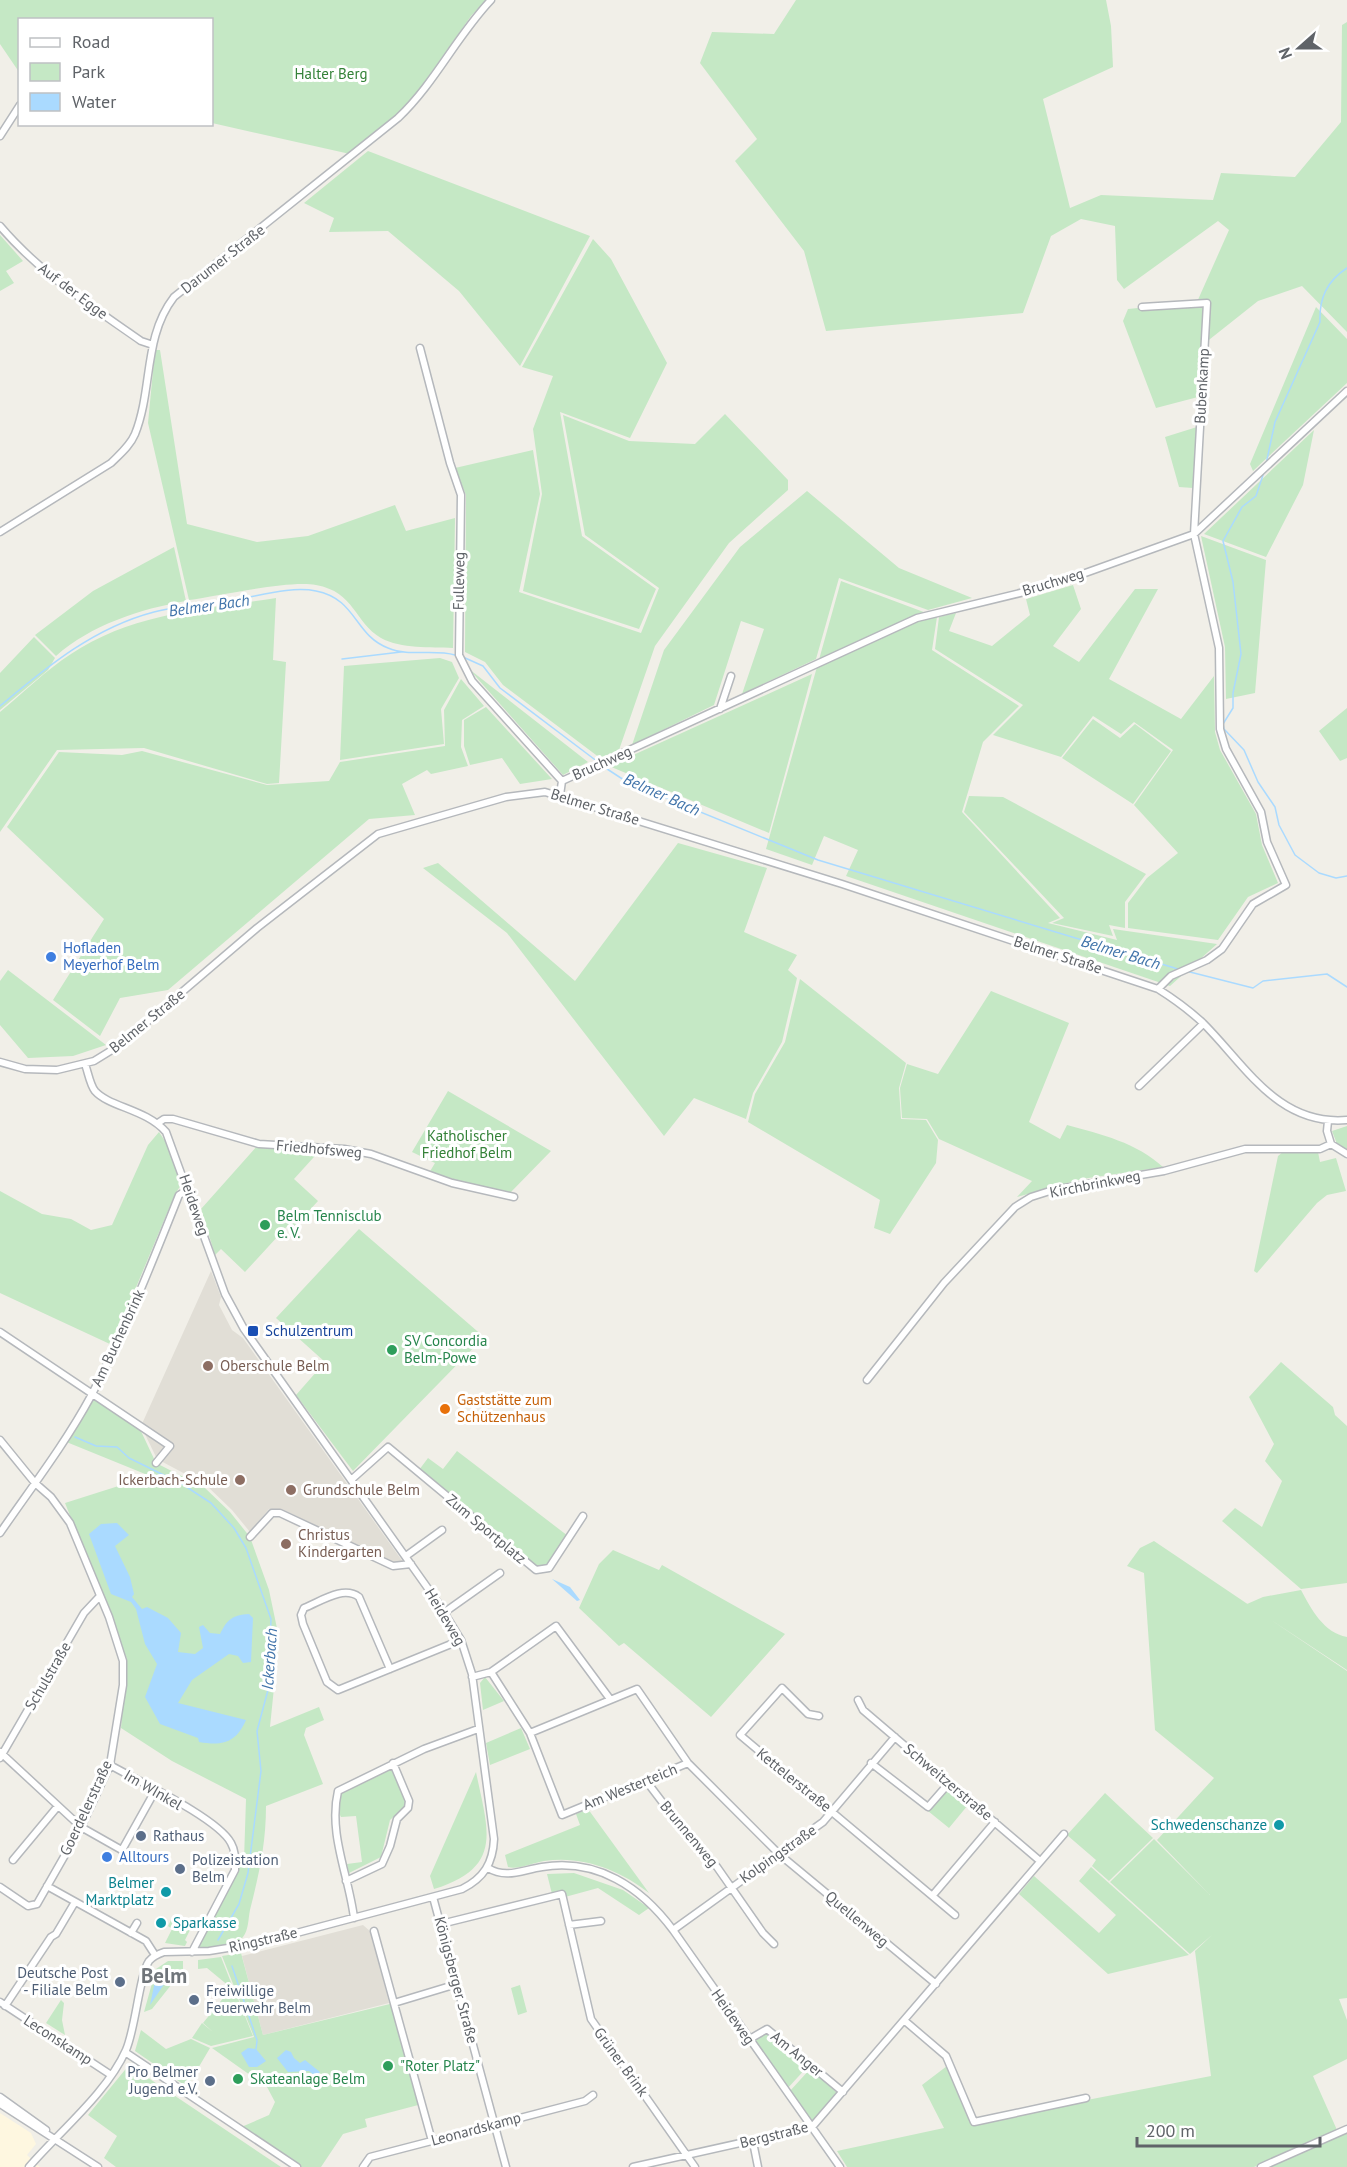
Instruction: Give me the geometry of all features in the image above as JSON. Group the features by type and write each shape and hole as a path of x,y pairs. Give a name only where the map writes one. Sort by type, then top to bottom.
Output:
{"street":[{"name":"Darumer Straße","path":"0,532 111,463 134,436 160,319 174,297 398,118 426,87 469,24 491,0"},
{"path":"0,136 18,108"},
{"name":"Auf der Egge","path":"0,226 25,254 71,292 141,341 153,345"},
{"name":"Bubenkamp","path":"1142,307 1207,303 1194,534"},
{"name":"Fulleweg","path":"420,348 450,463 461,495 459,645 462,666 471,681 562,781"},
{"name":"Bruchweg","path":"560,795 562,781 917,618 1049,586 1194,534 1347,391"},
{"path":"1158,989 1171,976 1222,949 1253,904 1286,885 1267,842 1261,812 1226,749 1220,729 1219,648 1194,534"},
{"path":"720,709 731,676"},
{"name":"Belmer Straße","path":"0,1062 25,1069 57,1070 85,1064 120,1046 257,928 378,834 528,792 560,795 1158,989 1184,1006 1279,1102 1307,1117 1328,1121 1347,1120"},
{"path":"1139,1086 1203,1024"},
{"path":"85,1064 95,1091 158,1123"},
{"name":"Friedhofsweg","path":"158,1123 164,1119 172,1119 258,1143 364,1152 452,1183 514,1197"},
{"path":"1328,1121 1327,1131 1331,1144 1347,1154"},
{"name":"Heideweg","path":"158,1123 173,1146 222,1286 238,1317 445,1612 461,1640 472,1677 494,1839 493,1854 488,1868 503,1875 551,1865 573,1866 606,1874 648,1899 837,2165"},
{"name":"Kirchbrinkweg","path":"867,1380 944,1283 1015,1207 1031,1197 1053,1190 1164,1171 1245,1149 1320,1149 1331,1144"},
{"name":"Am Buchenbrink","path":"0,1533 64,1441 91,1395 144,1281 178,1195 189,1189"},
{"path":"0,1332 170,1446 156,1463"},
{"name":"Goerdelerstraße","path":"0,1440 35,1483 51,1497 70,1523 123,1661 123,1685 110,1765 81,1827 47,1886 32,1907 0,1887"},
{"name":"Zum Sportplatz","path":"351,1480 388,1447 536,1570 549,1568 583,1516"},
{"path":"250,1537 272,1513 280,1513 393,1566 411,1564"},
{"path":"406,1556 442,1530"},
{"path":"445,1612 500,1573"},
{"path":"390,1669 361,1602 353,1592 344,1591 304,1608 301,1615 303,1624 331,1687 338,1690 390,1669 461,1640"},
{"name":"Schulstraße","path":"1,1755 84,1613 99,1597"},
{"path":"472,1677 491,1671 556,1626 610,1700"},
{"name":"Am Westerteich","path":"491,1671 530,1732 562,1815 647,1782 688,1763 638,1689 530,1732"},
{"name":"Kettelerstraße","path":"819,1716 808,1714 782,1688 740,1735 955,1915"},
{"name":"Schweitzerstraße","path":"858,1700 863,1710 1040,1861"},
{"path":"354,1918 338,1842 336,1803 338,1791 393,1763 478,1730"},
{"name":"Kolpingstraße","path":"672,1930 823,1822 895,1737"},
{"path":"1,1755 81,1827 134,1857"},
{"path":"346,1881 382,1864 390,1846 397,1819 408,1808 410,1801 393,1763"},
{"name":"Quellenweg","path":"688,1763 778,1854 936,1984"},
{"path":"871,1763 928,1807 950,1783"},
{"name":"Im WInkel","path":"110,1765 222,1832 230,1842 236,1856 234,1870 192,1952"},
{"name":"Brunnenweg","path":"647,1782 731,1887 763,1933 774,1944"},
{"path":"122,1850 155,1791"},
{"path":"13,1860 58,1806"},
{"path":"933,1895 995,1822"},
{"name":"Bergstraße","path":"633,2167 812,2127 1064,1834"},
{"name":"Ringstraße","path":"155,1955 164,1952 242,1947 354,1918 470,1885 488,1868"},
{"path":"29,2167 111,2075 125,2052 136,2020 147,1966 155,1955 146,1941 47,1886"},
{"name":"Grüner Brink","path":"441,1924 562,1894 591,2019 695,2167"},
{"name":"Königsberger Straße","path":"433,1897 506,2167"},
{"name":"Leconskamp","path":"75,1902 59,1930 51,1937 3,2004 111,2075"},
{"path":"569,1925 601,1921"},
{"path":"131,1933 136,1923"},
{"path":"374,1931 432,2141"},
{"path":"394,2003 457,1984"},
{"path":"905,2020 946,2056 974,2122 1086,2098"},
{"name":"Am Anger","path":"748,2040 767,2029 843,2092"},
{"path":"125,2052 297,2167"},
{"name":"Leonardskamp","path":"363,2167 370,2157 585,2101 593,2095"},
{"path":"0,2097 37,2121 55,2138"},
{"path":"0,2104 98,2167"},
{"path":"1261,2167 1347,2129"},
{"path":"753,2142 758,2167"}],"shaded area":[{"path":"211,1271 221,1297 219,1305 232,1330 243,1338 403,1562 393,1563 282,1509 269,1509 250,1532 232,1510 206,1485 157,1459 141,1426"},
{"path":"363,1925 371,1932 389,2003 263,2035 242,1956"},
{"path":"0,2113 31,2133 36,2144 27,2155 40,2167 0,2167"}],"green space":[{"name":"Halter Berg","path":"0,0 486,0 471,16 407,107 350,154 213,123 213,18 18,18 18,71 0,44"},
{"path":"796,0 1106,0 1111,26 1113,67 1043,99 1070,208 1101,195 1213,200 1221,173 1295,177 1341,122 1342,25 1347,22 1347,332 1302,286 1258,301 1200,347 1198,397 1156,408 1123,321 1128,309 1197,302 1229,230 1218,221 1124,289 1117,280 1115,226 1081,219 1051,236 1023,313 826,331 804,251 735,161 757,139 700,63 712,32 774,34"},
{"path":"368,151 590,236 520,366 459,291 388,231 329,232 334,218 304,203"},
{"path":"0,235 23,261 6,271 14,283 0,291"},
{"path":"593,239 611,259 667,363 630,438 560,412 582,536 656,589 639,629 523,591 542,494 533,429 553,376 522,367"},
{"path":"1316,307 1347,339 1347,383 1253,471 1250,464"},
{"path":"155,350 160,350 187,524 257,542 308,536 395,505 406,531 455,518 453,648 407,646 389,642 372,631 339,594 316,585 271,586 189,600 148,423"},
{"path":"725,414 788,480 788,490 729,543 655,646 619,750 600,758 503,685 485,662 465,652 466,495 455,468 533,450 540,494 519,592 641,633 659,588 585,535 563,415 629,441 695,444"},
{"path":"1197,427 1193,488 1179,487 1165,437"},
{"path":"1314,430 1303,485 1266,557 1204,534"},
{"path":"807,491 899,568 972,598 928,610 839,578 816,659 742,694 764,629 741,621 714,705 632,745 664,650 740,547"},
{"path":"1201,536 1266,560 1255,693 1226,699 1225,647"},
{"path":"174,547 186,601 134,614 100,627 56,656 35,635 93,591"},
{"path":"841,581 937,617 932,650 1019,706 983,742 962,812 1060,918 1048,923 1117,940 1113,929 1217,944 1170,986 846,876 858,850 824,836 812,865 766,849"},
{"path":"1073,585 1081,609 1053,646 1079,662 1135,589 1158,589 1109,679 1181,719 1214,676 1215,732 1220,750 1256,814 1262,845 1278,883 1248,897 1218,940 1128,928 1128,903 1147,878 1178,853 1134,805 1173,750 1134,722 1121,734 1093,716 1061,757 993,735 1023,705 935,649 939,617 956,613 949,631 992,646 1030,615 1026,599"},
{"path":"276,598 273,660 286,662 279,783 267,784 144,748 57,750 0,832 0,712 35,682 71,654 94,640 144,621 196,610"},
{"path":"34,637 55,658 48,670 0,710 0,673"},
{"path":"440,658 452,662 459,678 441,709 444,744 340,760 344,666"},
{"path":"469,669 588,762 563,775"},
{"path":"812,674 769,833 609,766"},
{"path":"461,679 484,706 462,720 461,747 468,766 431,774 427,770 402,784 415,815 369,819 168,990 120,998 100,1036 53,1000 104,919 7,827 59,752 122,755 142,751 267,785 329,781 340,762 445,746 444,710"},
{"path":"486,707 552,779 520,784 502,758 470,765 464,746 464,720"},
{"path":"1347,708 1347,758 1340,761 1319,731"},
{"path":"1093,719 1120,738 1135,724 1171,751 1133,804 1062,758"},
{"path":"969,796 1003,797 1146,874 1125,902 1125,928 1109,925 1113,936 1052,923 1064,918 964,812"},
{"path":"678,843 767,868 744,932 797,955 788,970 797,978 782,1042 753,1093 746,1119 694,1098 664,1136 507,933 423,868 438,863 575,981"},
{"path":"8,970 106,1045 73,1056 28,1058 0,1025 0,981"},
{"path":"800,979 906,1063 899,1088 901,1119 926,1120 938,1140 936,1163 890,1234 874,1228 880,1200 748,1122 755,1094 785,1042"},
{"path":"991,991 1069,1023 1029,1122 1060,1139 1067,1125 1105,1136 1142,1152 1163,1167 1082,1179 1017,1197 1032,1181 939,1139 927,1119 902,1118 900,1088 907,1064 938,1074"},
{"name":"Katholischer Friedhof Belm","path":"448,1091 551,1151 510,1193 429,1173 435,1163 412,1152"},
{"path":"1347,1126 1347,1150 1337,1144 1332,1131"},
{"path":"159,1132 167,1144 181,1185 175,1194 112,1345 0,1293 0,1191 42,1214 71,1219 91,1230 112,1225 148,1145"},
{"path":"259,1144 323,1147 294,1179 318,1201 295,1226 290,1223 245,1272 221,1249 215,1255 201,1209"},
{"path":"1284,1151 1318,1152 1320,1162 1336,1158 1346,1191 1327,1195 1317,1203 1257,1273 1254,1271 1278,1156"},
{"name":"SV Concordia Belm-Powe","path":"359,1229 484,1337 353,1471 296,1395 325,1362 276,1318"},
{"path":"1281,1362 1333,1407 1335,1415 1347,1426 1347,1583 1301,1589 1222,1521 1235,1508 1262,1527 1282,1481 1265,1461 1274,1444 1249,1397"},
{"path":"91,1395 139,1427 156,1463 205,1488 230,1512 250,1537 269,1590 279,1638 270,1727 319,1707 324,1720 306,1728 304,1735 323,1784 266,1806 261,1859 246,1931 238,1942 219,1950 192,1952 235,1870 244,1860 246,1799 172,1761 121,1728 127,1659 65,1503 150,1476 64,1441"},
{"path":"457,1451 568,1536 548,1567 534,1567 419,1470 428,1458 443,1469"},
{"path":"1154,1541 1347,1671 1347,1998 1339,1999 1347,2020 1347,2059 1313,2076 1337,2130 1254,2167 847,2167 837,2151 944,2128 922,2085 947,2066 974,2122 1211,2076 1195,1951 1212,1935 1190,1954 1110,1882 1154,1839 1210,1895 1157,1840 1214,1778 1155,1730 1144,1573 1127,1566 1140,1548"},
{"path":"613,1550 659,1570 662,1565 785,1634 711,1717 624,1643 619,1646 579,1608 599,1564"},
{"path":"1301,1590 1319,1619 1332,1631 1347,1637 1347,1670 1247,1604 1263,1597"},
{"path":"485,1677 504,1701 483,1710 480,1683"},
{"path":"521,1728 530,1749 490,1765 486,1743"},
{"path":"388,1769 393,1771 406,1800 404,1807 390,1820 381,1857 349,1873 347,1864 362,1862 356,1816 341,1817 338,1810 339,1799 345,1788"},
{"path":"476,1772 486,1829 486,1844 481,1858 472,1870 434,1889 430,1876"},
{"path":"948,1788 968,1805 949,1828 928,1811"},
{"path":"1105,1793 1153,1838 1109,1881 1092,1866 1096,1860 1067,1835"},
{"path":"588,1809 649,1893 626,1877 586,1862 558,1860 508,1867 505,1855 580,1825 576,1814"},
{"path":"1091,1867 1189,1955 1108,1974 1019,1894 1034,1876 1099,1933 1116,1915 1079,1881"},
{"path":"574,1873 623,1890 649,1908 639,1915 598,1888 565,1897 563,1891 552,1894 547,1874"},
{"path":"172,1918 191,1928 185,1940 187,1942 185,1946 165,1943 172,1929 168,1926"},
{"path":"241,1953 263,2035 394,2003 422,2104 365,2119 367,2127 343,2134 321,2167 297,2167 239,2128 269,2115 275,2102 267,2087 212,2048 254,2037 222,1956"},
{"path":"221,1957 232,1985 230,1987 207,1968 198,1969 198,1960"},
{"path":"168,1961 183,1961 183,1970 152,2009 144,2012 156,1969"},
{"path":"520,1985 527,2012 518,2015 511,1988"},
{"path":"233,1986 253,2036 211,2046 192,2038 202,2023 213,2032 203,2023"},
{"path":"61,2000 64,2003 62,2020 65,2035 46,2023"},
{"path":"141,2030 166,2049 191,2039 210,2048 187,2087 135,2051"},
{"path":"766,2031 808,2066 787,2089 751,2040"},
{"path":"129,2065 281,2167 116,2167 104,2158 117,2136 88,2115"},
{"path":"811,2068 839,2095 813,2124 789,2092"},
{"path":"1347,2132 1347,2167 1270,2167"}],"water":[{"path":"117,1523 129,1535 115,1546 130,1577 134,1594 132,1597 142,1609 147,1607 168,1618 181,1633 178,1652 195,1654 203,1648 199,1627 203,1625 210,1633 220,1634 225,1625 234,1617 249,1614 253,1618 251,1662 243,1663 238,1656 229,1654 192,1680 178,1703 246,1720 238,1734 228,1741 199,1742 198,1738 160,1724 145,1697 157,1664 145,1644 136,1609 131,1602 111,1594 89,1534 101,1524"},
{"path":"552,1579 570,1587 580,1600 577,1601"},
{"path":"165,1968 171,1969 173,1976 165,1983 150,2005 155,1981"},
{"path":"248,2048 256,2049 266,2061 257,2067 249,2067 241,2053"},
{"path":"286,2050 291,2052 300,2063 305,2060 320,2072 316,2077 309,2071 288,2072 277,2058"}],"waterway":[{"path":"1266,464 1275,422 1320,322 1323,298 1329,284 1347,268"},
{"path":"1264,472 1256,496 1242,507 1223,541 1233,582 1241,654 1233,693 1233,708 1223,724 1224,729 1244,750 1258,782 1275,807 1279,825 1295,855 1319,873 1336,878 1347,876"},
{"name":"Belmer Bach","path":"0,706 72,650 91,638 132,619 175,608 288,590 316,591 340,601 368,635 388,648 404,652 455,655"},
{"path":"342,659 401,652"},
{"name":"Belmer Bach","path":"463,657 483,666 500,688 598,762"},
{"name":"Belmer Bach","path":"601,765 627,782 818,860 1178,969"},
{"name":"Belmer Bach","path":"1186,971 1253,988 1263,981 1327,974 1347,987"},
{"name":"Ickerbach","path":"75,1437 96,1446 117,1447 129,1458 182,1484 211,1503 234,1528 246,1548 271,1619 268,1690 257,1731 261,1771 248,1873 239,1904 218,1940"},
{"path":"232,1966 257,2040"},
{"path":"256,2049 257,2041"}],"place":[{"name":"Hofladen Meyerhof Belm","path":"51,957"},
{"name":"Belm Tennisclub e. V.","path":"265,1225"},
{"name":"Schulzentrum","path":"253,1331"},
{"name":"SV Concordia Belm-Powe","path":"392,1350"},
{"name":"Oberschule Belm","path":"208,1366"},
{"name":"Gaststätte zum Schützenhaus","path":"445,1409"},
{"name":"Ickerbach-Schule","path":"240,1480"},
{"name":"Grundschule Belm","path":"291,1490"},
{"name":"Christus Kindergarten","path":"286,1544"},
{"name":"Schwedenschanze","path":"1279,1825"},
{"name":"Rathaus","path":"141,1836"},
{"name":"Alltours","path":"107,1857"},
{"name":"Polizeistation Belm","path":"180,1869"},
{"name":"Belmer Marktplatz","path":"166,1892"},
{"name":"Sparkasse","path":"161,1923"},
{"name":"Deutsche Post - Filiale Belm","path":"120,1982"},
{"name":"Freiwillige Feuerwehr Belm","path":"194,2000"},
{"name":"\"Roter Platz\"","path":"388,2066"},
{"name":"Skateanlage Belm","path":"238,2079"},
{"name":"Pro Belmer Jugend e.V.","path":"210,2081"}],"district":[{"name":"Belm","path":"164,1976"}]}
